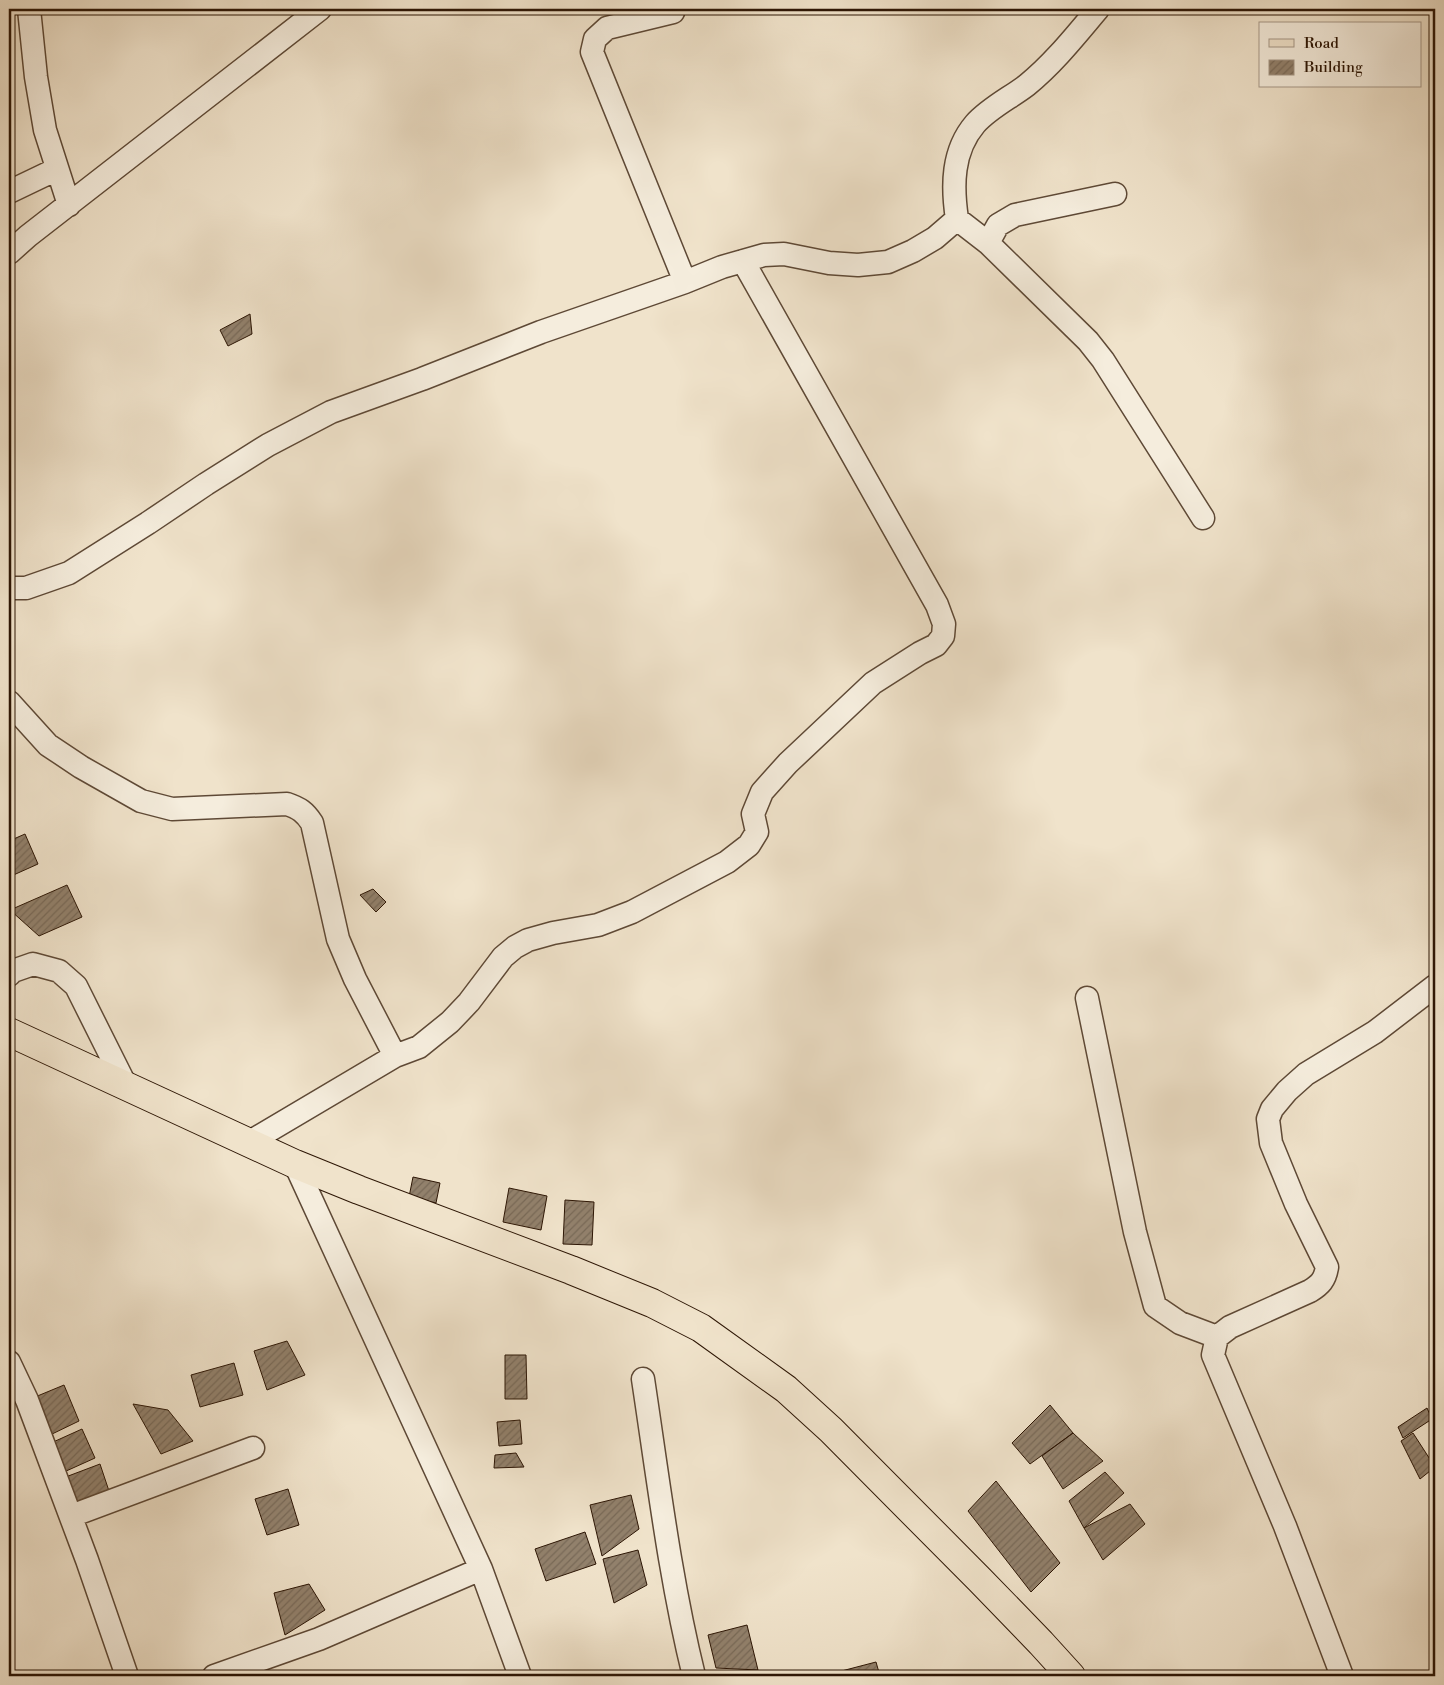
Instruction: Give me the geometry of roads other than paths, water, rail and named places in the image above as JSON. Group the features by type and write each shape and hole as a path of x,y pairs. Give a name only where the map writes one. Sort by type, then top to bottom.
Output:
{"main road":[{"path":"9,1032 295,1164 580,1273 652,1303 701,1328 786,1389 831,1430 980,1580 1071,1676"}],"street":[{"path":"29,9 36,77 45,130 69,205"},
{"path":"9,254 320,9"},
{"path":"1098,9 1070,43 1049,64 1027,85 996,106 975,124 965,138 958,158 953,186 957,219 988,243 1082,335 1103,360 1203,518"},
{"path":"672,12 607,28 594,39 592,52 685,282"},
{"path":"9,192 57,169"},
{"path":"988,243 998,225 1015,214 1115,194"},
{"path":"9,588 26,588 69,573 268,445 331,412 422,379 541,332 685,282 722,267 764,255 784,254 829,263 858,265 888,262 913,251 935,238 957,219"},
{"path":"248,1143 395,1056 418,1047 450,1022 469,1002 504,957 515,947 528,940 553,933 598,925 632,912 727,862 755,838 757,826 753,814 757,802 762,792 788,763 873,683 936,645 943,636 944,624 937,605 743,261"},
{"path":"9,702 48,745 81,767 141,801 172,809 287,804 298,807 305,813 312,823 338,939 355,979 395,1056"},
{"path":"9,974 34,964 59,971 76,986 126,1086"},
{"path":"1342,1676 1285,1526 1213,1355 1217,1337 1230,1327 1310,1291 1325,1278 1327,1267 1296,1204 1271,1143 1268,1119 1272,1109 1287,1091 1306,1074 1375,1032 1435,986"},
{"path":"1087,998 1135,1232 1155,1306 1180,1323 1217,1337"},
{"path":"295,1164 481,1569 520,1676"},
{"path":"9,1362 27,1400 71,1516 127,1676"},
{"path":"643,1380 668,1544 687,1649 694,1676"},
{"path":"71,1516 253,1448"},
{"path":"214,1676 319,1639 481,1569"}]}
